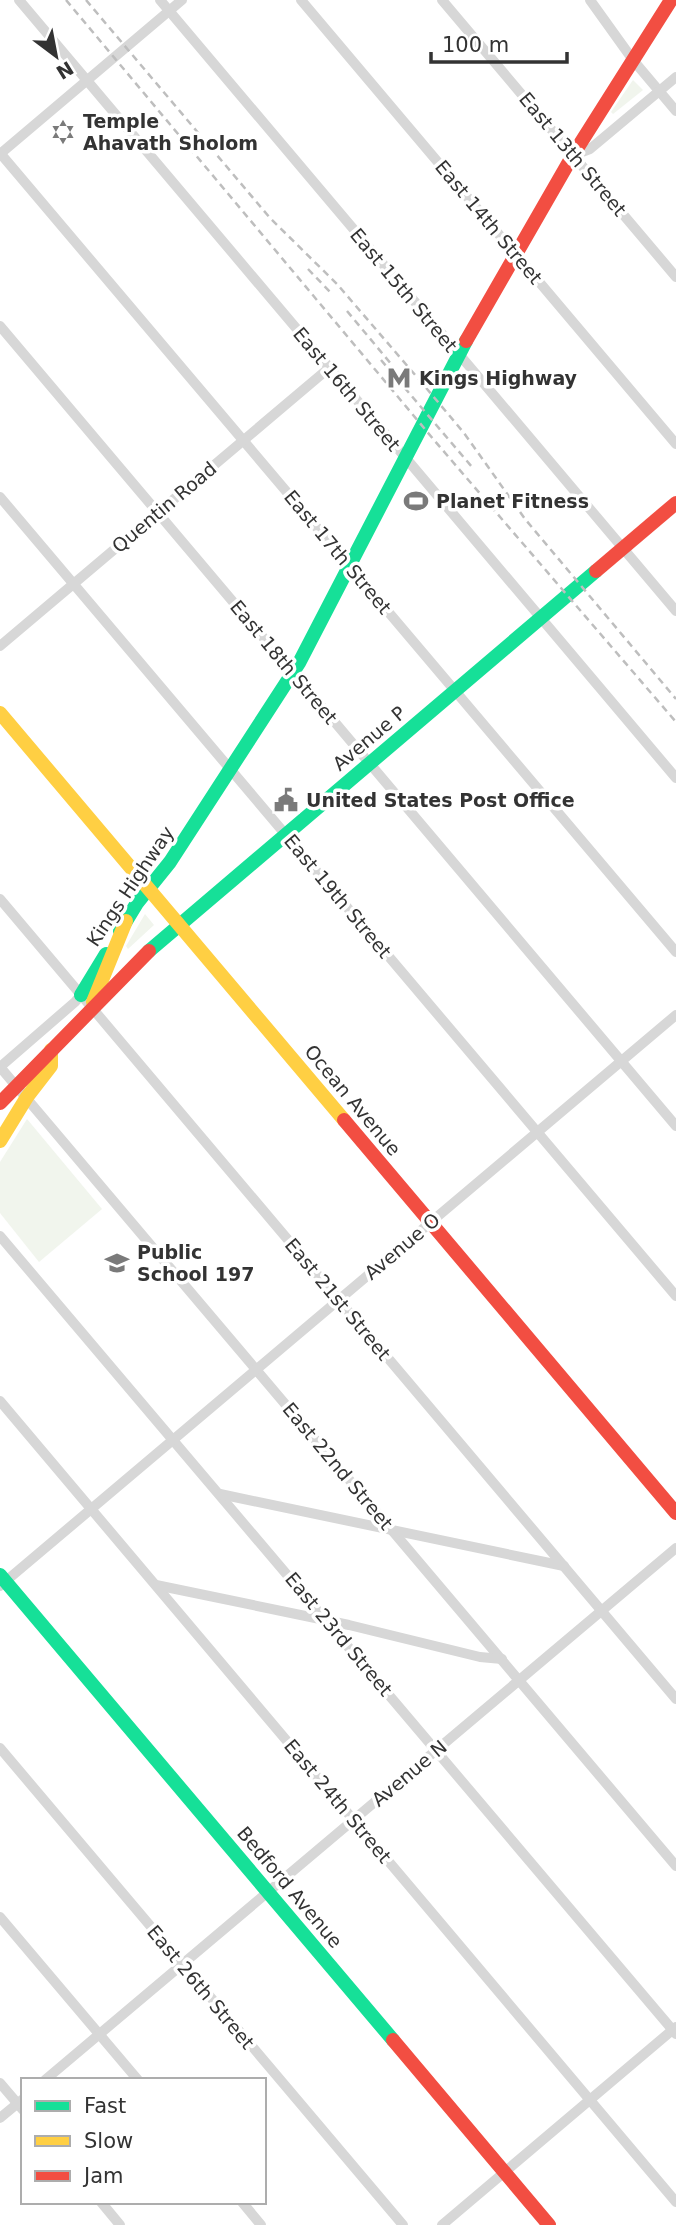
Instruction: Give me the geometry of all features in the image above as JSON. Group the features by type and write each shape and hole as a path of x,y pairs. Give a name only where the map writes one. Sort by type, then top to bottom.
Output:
{"main road":[{"name":"Kings Highway","path":"81,995 126,921 162,874 293,673 459,354 573,155 671,0"},
{"name":"Avenue P","path":"92,1008 135,962 676,503"},
{"name":"Ocean Avenue","path":"0,713 676,1513"},
{"path":"0,1103 92,1008 97,989 119,944 126,921"},
{"path":"0,1140 27,1097 51,1066 51,1050"},
{"name":"Bedford Avenue","path":"2,1581 549,2225"}],"street":[{"name":"East 16th Street","path":"19,0 676,778"},
{"name":"East 15th Street","path":"160,0 676,611"},
{"path":"0,153 182,0"},
{"name":"East 14th Street","path":"301,0 676,444"},
{"name":"East 13th Street","path":"442,0 676,276"},
{"path":"590,0 633,60 676,111"},
{"path":"573,155 590,149 676,77"},
{"name":"East 17th Street","path":"0,153 676,952"},
{"name":"East 18th Street","path":"0,326 676,1126"},
{"name":"Quentin Road","path":"0,646 329,368"},
{"name":"East 19th Street","path":"0,497 676,1296"},
{"name":"East 21st Street","path":"0,899 676,1699"},
{"path":"0,1067 81,995"},
{"name":"Avenue O","path":"2,1581 676,1015"},
{"name":"East 22nd Street","path":"0,1067 676,1866"},
{"name":"East 23rd Street","path":"0,1236 675,2030"},
{"name":"East 24th Street","path":"0,1401 676,2202"},
{"path":"220,1494 564,1566"},
{"name":"Avenue N","path":"47,2078 676,1548"},
{"path":"155,1585 328,1621 480,1657 502,1659"},
{"name":"East 26th Street","path":"0,1748 403,2225"},
{"path":"0,1917 136,2078"},
{"path":"442,2225 675,2030"},
{"path":"0,2083 21,2104 0,2118"},
{"path":"103,2204 120,2225"},
{"path":"244,2204 261,2225"}],"shaded area":[{"path":"633,80 643,90 613,114 611,112"},
{"path":"145,914 154,925 128,949 126,946"},
{"path":"27,1119 102,1209 39,1262 0,1213 0,1162"}],"railway":[{"path":"66,0 434,440 676,722"},
{"path":"86,0 270,218 337,284 422,383 464,433 525,519 676,699"},
{"path":"308,269 332,294"},
{"path":"347,311 392,365"},
{"path":"381,360 472,467"}],"traffic: fast":[{"path":"120,931 137,903 170,862 299,663 466,341"},
{"path":"149,951 596,571"},
{"path":"81,995 106,954"},
{"path":"0,1575 393,2040"}],"traffic: slow":[{"path":"0,713 344,1120"},
{"path":"93,1002 126,921"},
{"path":"0,1141 27,1097 51,1066 51,1050"}],"traffic: jam":[{"path":"466,341 573,155 671,0"},
{"path":"596,571 676,503"},
{"path":"0,1103 149,951"},
{"path":"344,1120 676,1513"},
{"path":"393,2040 549,2225"}],"place":[{"name":"Temple Ahavath Sholom","path":"63,132"},
{"name":"Kings Highway","path":"399,378"},
{"name":"Planet Fitness","path":"416,501"},
{"name":"United States Post Office","path":"286,800"},
{"name":"Public School 197","path":"117,1263"}]}
